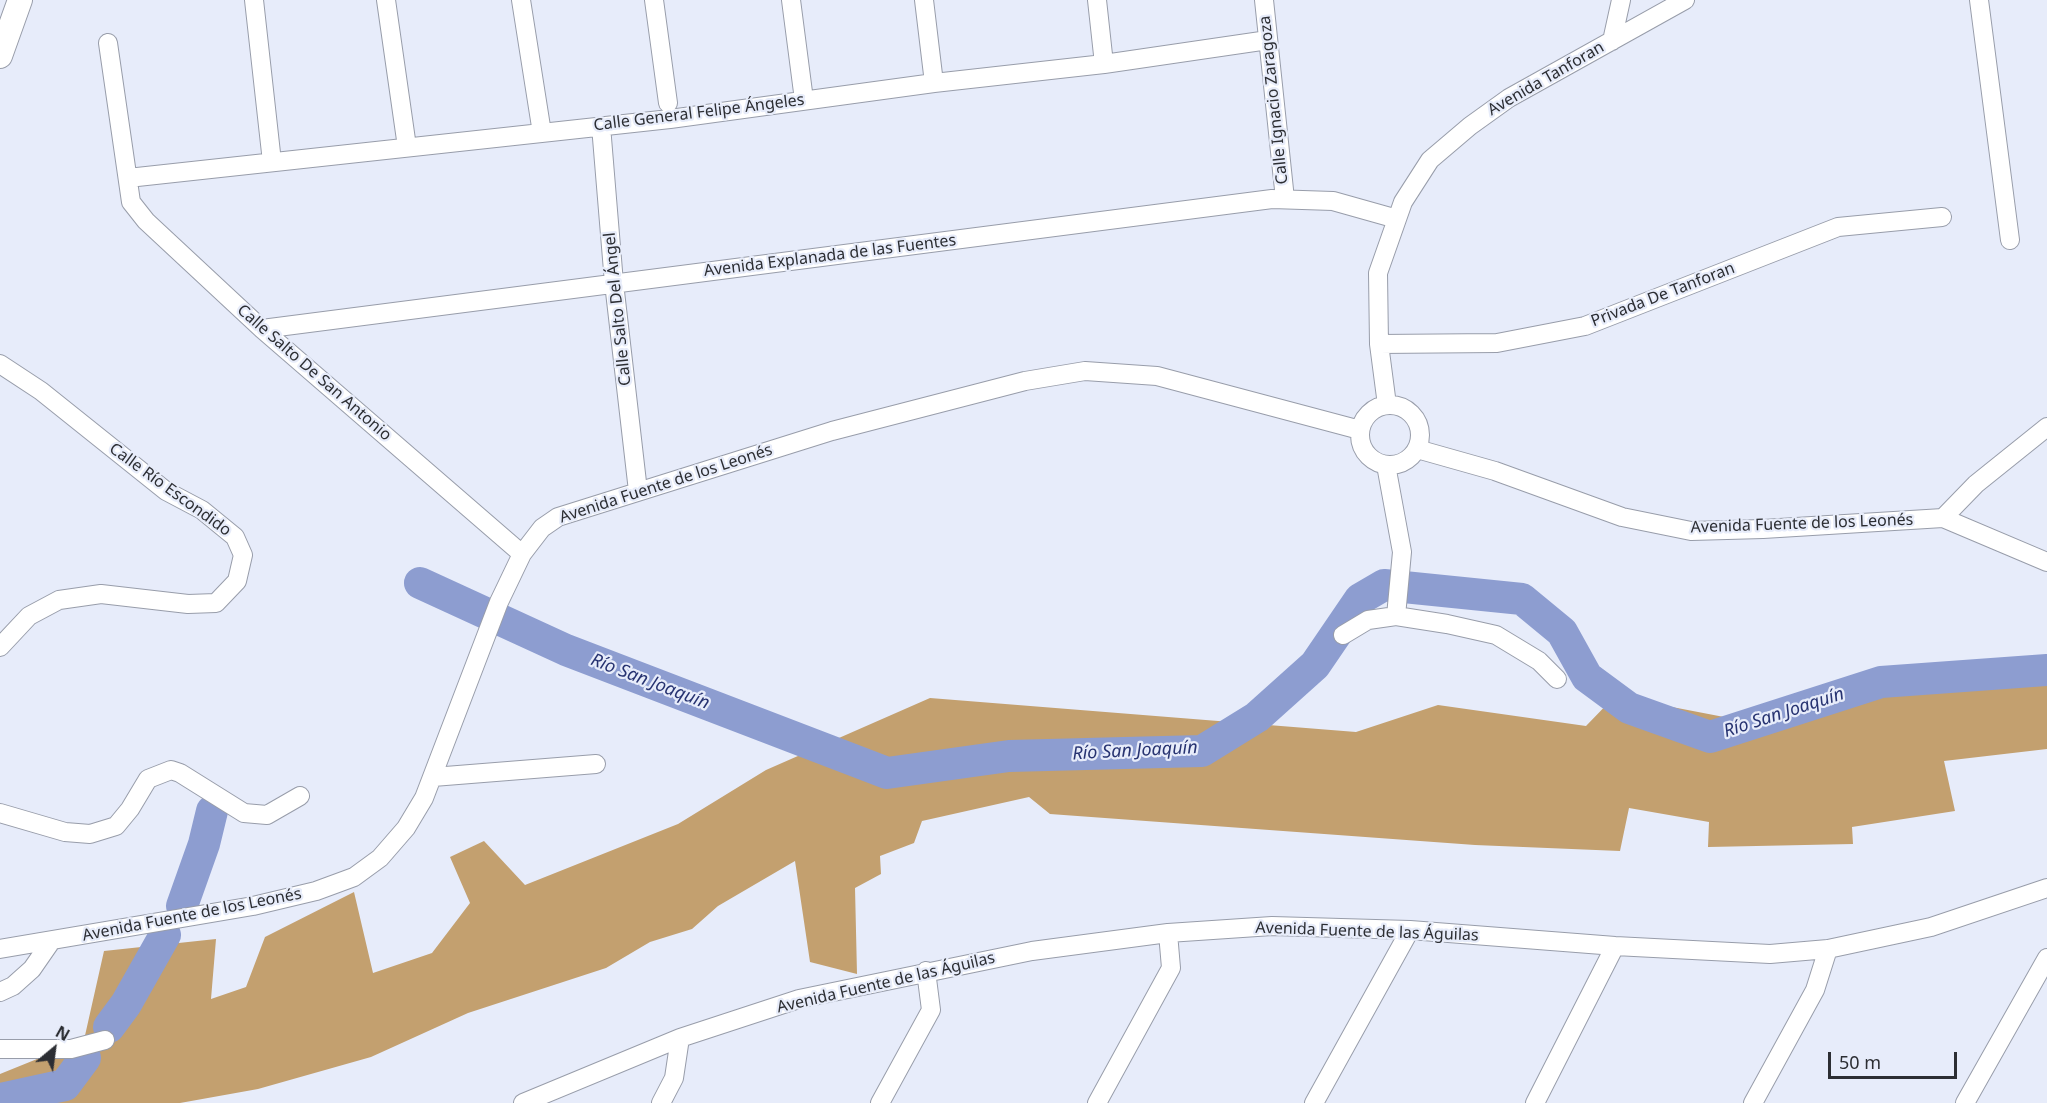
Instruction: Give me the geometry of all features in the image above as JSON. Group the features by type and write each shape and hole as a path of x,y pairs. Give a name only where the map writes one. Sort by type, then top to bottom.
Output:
{"main road":[{"path":"0,56 20,0"}],"street":[{"path":"254,0 272,162"},
{"path":"386,0 407,147"},
{"path":"521,0 542,133"},
{"path":"654,0 668,104"},
{"path":"791,0 804,100"},
{"path":"924,0 934,83"},
{"path":"1097,0 1104,64"},
{"name":"Calle Ignacio Zaragoza","path":"1264,0 1285,199"},
{"name":"Avenida Tanforan","path":"1612,41 1621,0"},
{"name":"Avenida Tanforan","path":"1388,405 1379,344 1378,273 1403,202 1430,160 1470,126 1547,75 1685,0"},
{"path":"1979,0 2010,240"},
{"name":"Calle General Felipe Ángeles","path":"128,178 601,126 934,83 1104,64 1268,39"},
{"name":"Calle Salto De San Antonio","path":"108,43 131,202 146,221 262,329 522,554"},
{"name":"Calle Salto Del Ángel","path":"601,126 614,283 638,491"},
{"name":"Avenida Explanada de las Fuentes","path":"262,329 1285,199 1334,201 1397,219"},
{"name":"Privada De Tanforan","path":"1379,344 1497,343 1585,326 1838,227 1942,217"},
{"name":"Calle Río Escondido","path":"0,364 40,391 166,491 202,510 235,537 243,555 237,581 216,603 188,604 101,594 59,600 29,616 0,647"},
{"name":"Avenida Fuente de los Leonés","path":"0,949 50,943 253,906 316,891 354,877 380,858 406,828 424,798 485,637 522,554 542,528 558,517 832,431 1025,381 1085,371 1157,376 1360,430"},
{"path":"1388,405 1400,407 1411,413 1419,430 1417,449 1409,458 1398,464 1386,465 1377,462 1363,448 1360,430 1370,413 1388,405"},
{"path":"1943,518 1976,484 2047,427"},
{"name":"Avenida Fuente de los Leonés","path":"1417,449 1495,471 1622,517 1691,531 1943,518 2047,562"},
{"path":"1386,465 1402,552 1396,616"},
{"path":"1342,635 1368,620 1396,616 1447,624 1496,635 1539,661 1557,679"},
{"path":"433,777 596,764"},
{"path":"0,813 65,832 90,834 116,826 148,780 171,770 180,773 244,813 267,815 300,796"},
{"name":"Avenida Fuente de las Águilas","path":"523,1103 680,1038 799,999 1032,951 1168,933 1272,926 1410,930 1615,946 1770,954 1828,949 1932,927 2047,888"},
{"path":"1314,1103 1410,930"},
{"path":"1097,1103 1171,968 1168,933"},
{"path":"0,992 13,986 32,969 50,943"},
{"path":"1535,1103 1615,946"},
{"path":"1753,1103 1815,990 1828,949"},
{"path":"1965,1103 2047,958"},
{"path":"880,1103 931,1010 926,971"},
{"path":"661,1103 674,1078 680,1038"},
{"path":"0,1049 71,1049 105,1040"}],"shaded area":[{"path":"2047,670 2047,749 1944,761 1955,811 1852,827 1853,844 1708,847 1709,822 1629,808 1620,851 1475,845 1050,814 1029,797 922,821 914,843 880,856 881,874 855,888 857,974 810,962 795,861 718,906 692,929 650,942 606,968 468,1013 371,1057 258,1089 180,1103 0,1103 0,1074 84,1040 104,951 216,939 211,999 246,987 265,937 354,892 373,973 432,953 470,903 450,857 484,841 525,885 678,824 766,770 930,698 1356,732 1438,705 1586,726 1615,696 1750,722 1882,677"}],"waterway":[{"name":"Río San Joaquín","path":"420,583 566,650 887,773 1009,756 1202,751 1257,717 1315,665 1360,599 1384,585 1522,599 1562,632 1587,677 1629,708 1710,737 1881,682 2047,670"},
{"name":"Río San Joaquín","path":"182,906 204,844 212,811"},
{"name":"Río San Joaquín","path":"109,1027 126,1004 165,935"},
{"name":"Río San Joaquín","path":"0,1099 65,1085 85,1058"}]}
